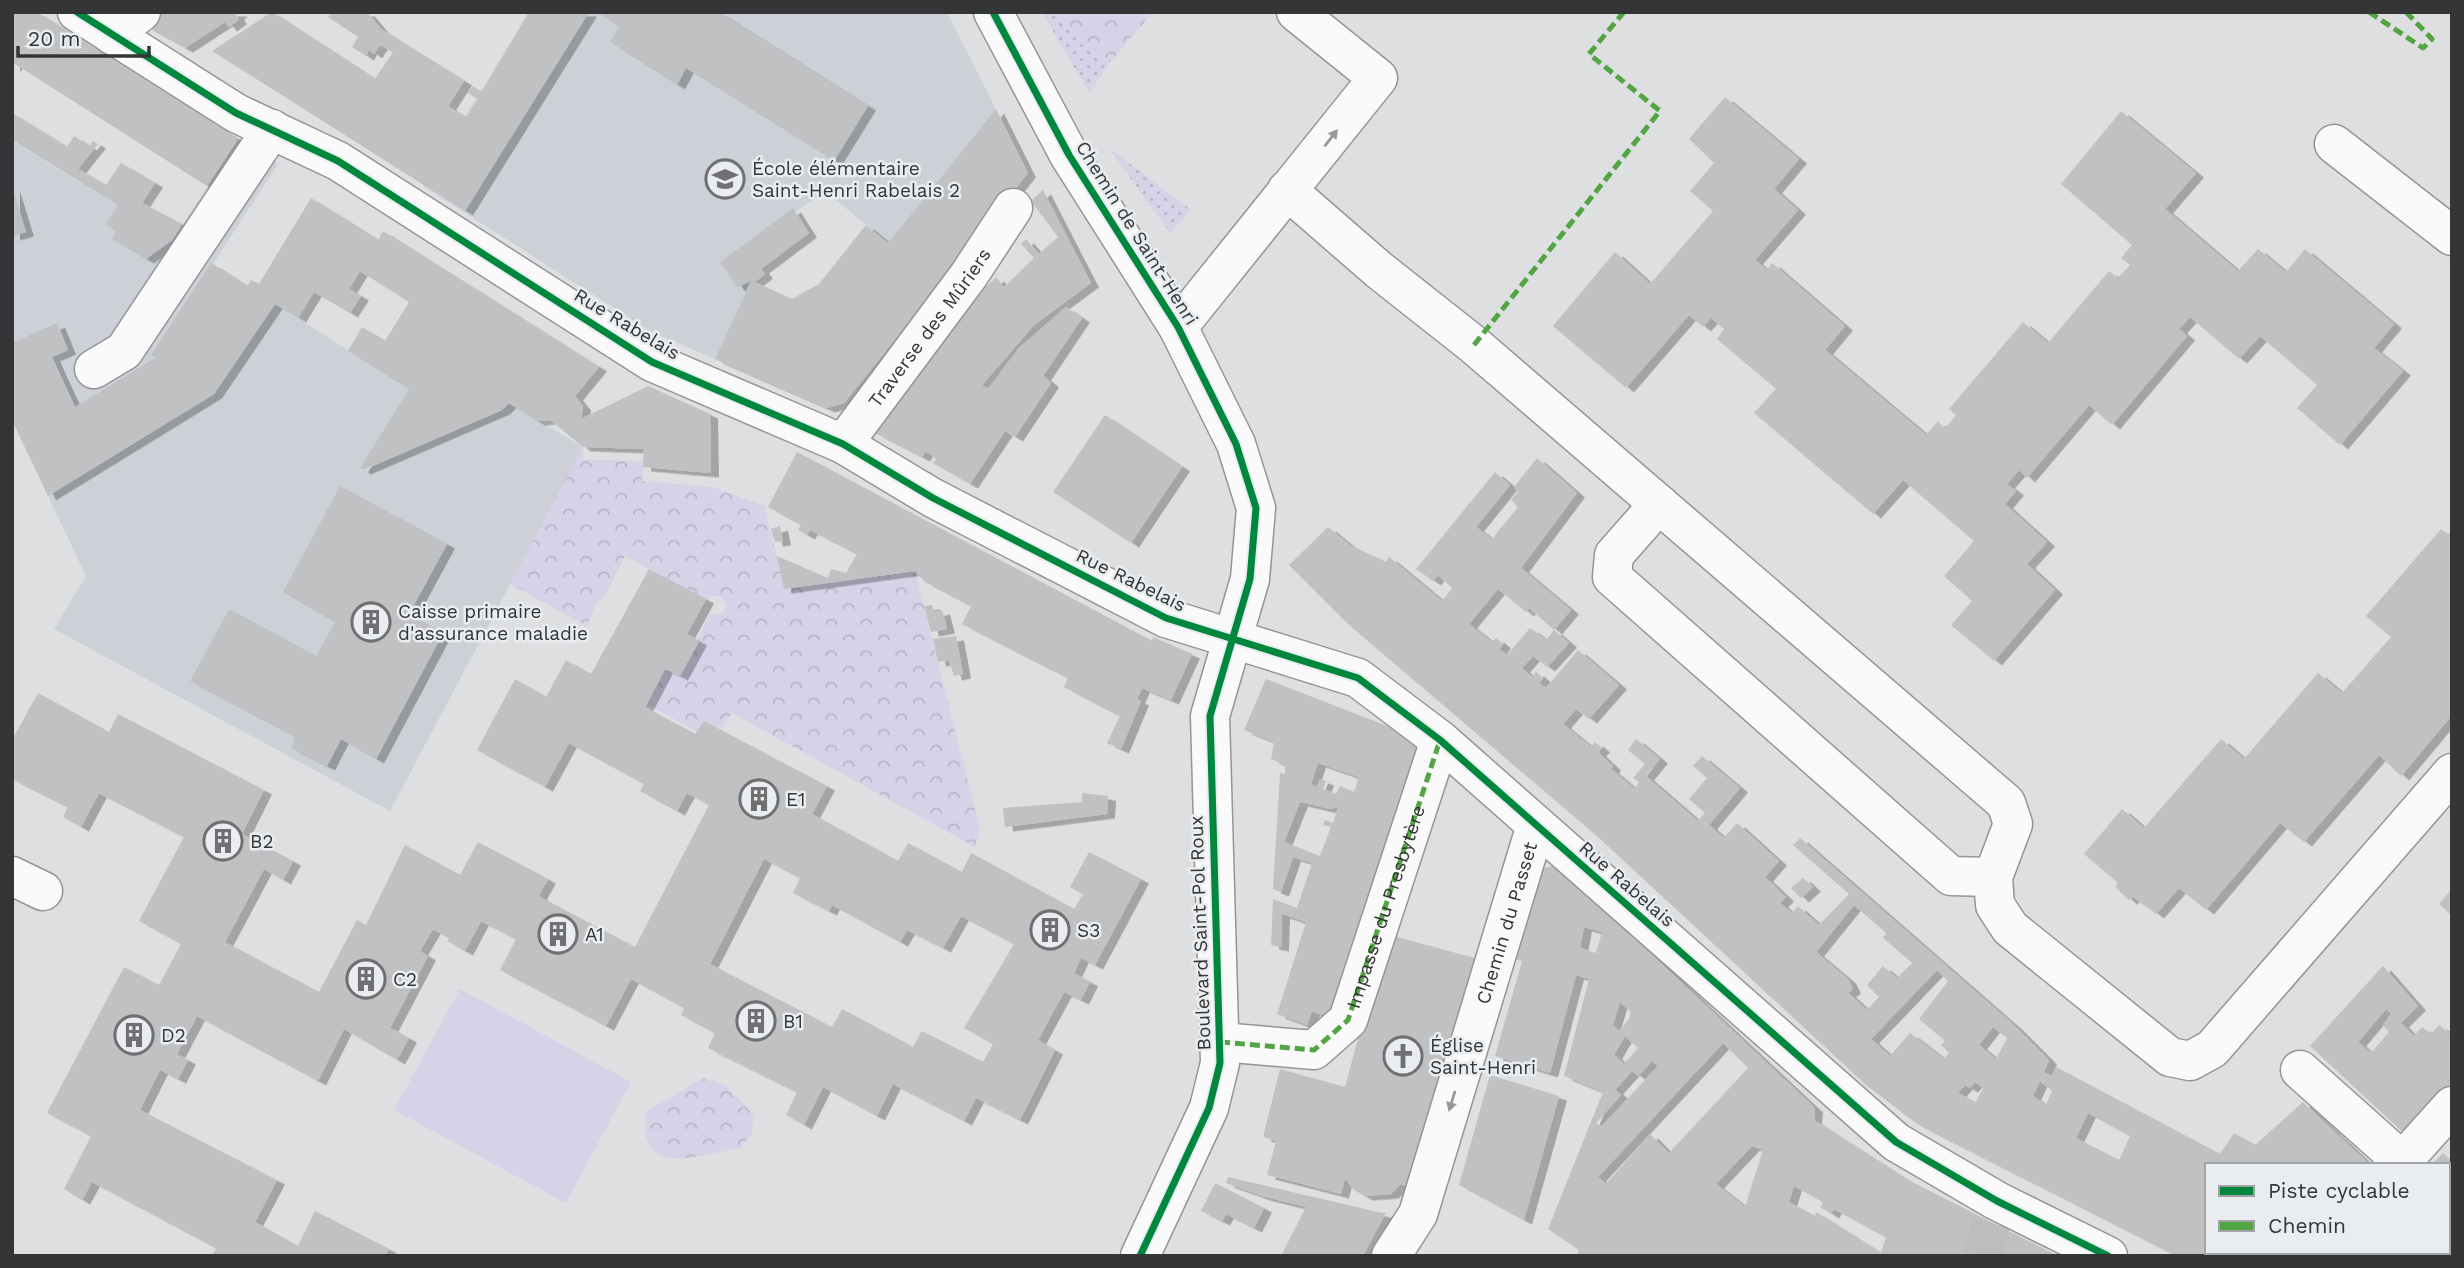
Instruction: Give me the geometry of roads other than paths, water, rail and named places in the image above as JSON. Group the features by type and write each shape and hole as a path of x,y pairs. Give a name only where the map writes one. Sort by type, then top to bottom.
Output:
{"street":[{"name":"Rue Rabelais","path":"77,12 126,24 236,113 338,161 652,362 843,444 933,498 1166,618 1358,678 1440,740 1896,1142 1994,1212 2108,1256"},
{"name":"Chemin de Saint-Henri","path":"993,12 1069,155 1178,327 1236,444 1256,508 1254,558 1232,637"},
{"path":"1178,327 1378,78 1296,12"},
{"path":"94,369 124,351 272,129"},
{"path":"2334,144 2452,236"},
{"path":"1287,190 1659,504 2006,803 2013,824 1993,877 1995,905 2010,928 2170,1057 2190,1061 2212,1049 2452,773"},
{"name":"Traverse des Mûriers","path":"843,444 969,275 1013,208"},
{"path":"1659,504 1614,555 1612,577 1951,876 1993,877"},
{"name":"Boulevard Saint-Pol Roux","path":"1140,1256 1209,1108 1220,1063 1210,716 1232,637"},
{"name":"Impasse du Presbytère","path":"1220,1042 1314,1050 1348,1020 1440,740"},
{"name":"Chemin du Passet","path":"1391,1256 1418,1214 1536,825"},
{"path":"2300,1070 2400,1163 2452,1107"}],"tunnel":[{"path":"1982,1256 1991,1223"}],"place":[{"name":"École élémentaire Saint-Henri Rabelais 2","path":"725,179"},
{"name":"Caisse primaire d'assurance maladie","path":"371,622"},
{"name":"E1","path":"759,799"},
{"name":"B2","path":"223,841"},
{"name":"S3","path":"1050,930"},
{"name":"A1","path":"558,934"},
{"name":"C2","path":"366,979"},
{"name":"B1","path":"756,1021"},
{"name":"D2","path":"134,1035"},
{"name":"Église Saint-Henri","path":"1403,1056"}]}
